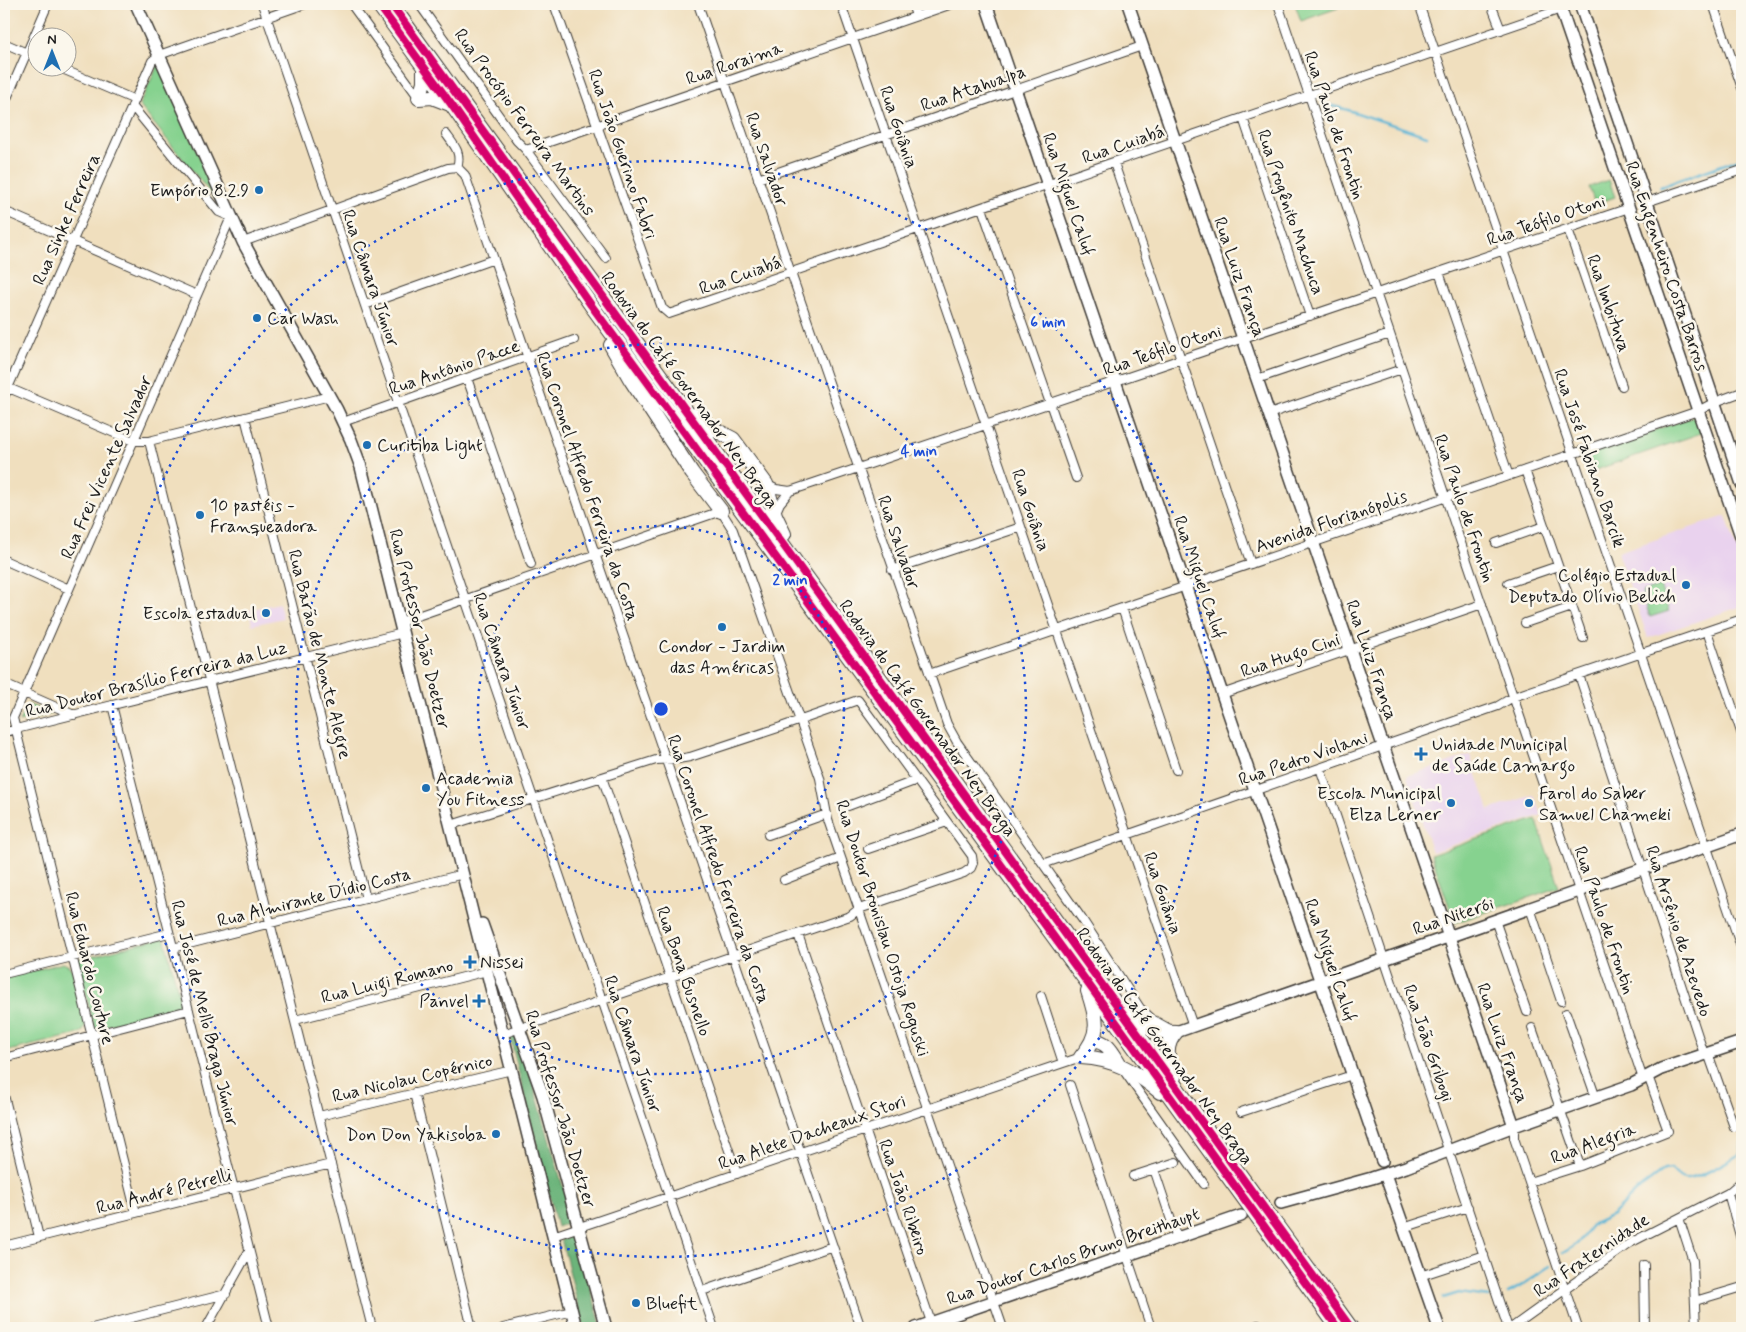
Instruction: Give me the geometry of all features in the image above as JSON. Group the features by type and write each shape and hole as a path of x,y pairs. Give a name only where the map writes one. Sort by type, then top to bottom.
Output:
{"highway":[{"name":"Rodovia do Café Governador Ney Braga","path":"378,4 451,104 591,305 1338,1328"},
{"name":"Rodovia do Café Governador Ney Braga","path":"391,4 1351,1328"},
{"path":"424,67 424,82 419,98 432,97 451,104"},
{"path":"591,305 631,380 692,473 721,511"},
{"path":"649,361 669,378 706,424 733,440 766,484 775,515 806,574"},
{"path":"1081,1057 1093,1041 1096,1033 1096,1019 1084,978"},
{"path":"1118,1006 1150,1028 1158,1031 1176,1032"},
{"path":"1176,1032 1168,1044 1167,1052 1178,1089"},
{"path":"1093,1041 1098,1040 1105,1043 1120,1065"},
{"path":"1093,1041 1095,1049 1104,1059"},
{"path":"1081,1057 1104,1059 1120,1065 1141,1077 1178,1108"}],"main road":[{"name":"Rua Professor João Doetzer","path":"136,4 243,242 330,396 356,453 402,627 576,1328"},
{"name":"Rua Miguel Caluf","path":"986,4 1382,1161"},
{"name":"Rua Luiz França","path":"1128,4 1514,1126"},
{"name":"Rua Engenheiro Costa Barros","path":"1580,4 1742,484"},
{"name":"Rua Engenheiro Costa Barros","path":"1560,7 1742,539"},
{"name":"Rua Niterói","path":"1176,1032 1742,834"},
{"name":"Rua Professor João Doetzer","path":"463,874 543,1096 606,1328"},
{"path":"1281,1203 1385,1174 1631,1085 1661,1069 1742,1042"},
{"path":"1363,1180 1377,1170 1382,1161 1392,1165 1419,1161"},
{"path":"1385,1174 1439,1328"},
{"name":"Rua Doutor Carlos Bruno Breithaupt","path":"916,1328 932,1326 994,1301 1241,1216"}],"street":[{"path":"4,105 48,4"},
{"name":"Rua Câmara Júnior","path":"262,4 714,1328"},
{"path":"159,55 306,4"},
{"path":"350,4 419,98"},
{"name":"Rua Procópio Ferreira Martins","path":"419,4 517,141 526,150 606,258"},
{"name":"Rua João Guerino Fabri","path":"554,4 662,308 666,313"},
{"name":"Rua Salvador","path":"698,4 943,716 951,733 1099,943 1140,1008 1152,1019 1176,1032"},
{"name":"Rua Goiânia","path":"841,4 1193,1026"},
{"path":"912,4 916,16"},
{"name":"Rua Roraima","path":"526,150 952,4"},
{"name":"Rua Paulo de Frontin","path":"1278,4 1579,891 1645,1077 1668,1131"},
{"name":"Rua José Fabiano Barcik","path":"1419,4 1742,950"},
{"path":"1491,4 1500,30"},
{"path":"1713,4 1742,88"},
{"name":"Rua Cuiabá","path":"666,313 673,313 1175,142 1500,30 1560,7"},
{"path":"4,43 26,53"},
{"name":"Rua Atahualpa","path":"758,179 1142,46"},
{"name":"Rua Sinke Ferreira","path":"4,397 6,386 73,241 152,61 159,55"},
{"path":"78,77 134,103 219,212 224,216 231,217"},
{"name":"Rua Progênito Machuca","path":"1243,118 1310,316"},
{"name":"Rua Coronel Alfredo Ferreira da Costa","path":"446,134 458,153 457,167 465,175 861,1328"},
{"path":"1114,162 1251,564"},
{"path":"243,242 448,168 457,167"},
{"path":"1647,202 1742,170"},
{"path":"982,208 1076,478"},
{"name":"Rua Teófilo Otoni","path":"790,491 1629,208"},
{"path":"4,211 197,295"},
{"name":"Rua Frei Vicente Salvador","path":"15,730 14,715 23,693 231,217"},
{"name":"Rua Imbituva","path":"1568,229 1622,386"},
{"path":"365,305 494,259"},
{"path":"1440,272 1509,476"},
{"path":"1257,379 1390,334"},
{"name":"Rua Antônio Pacce","path":"343,422 574,340"},
{"path":"1269,414 1402,369"},
{"path":"468,378 531,564"},
{"path":"6,386 133,442 149,441 330,396"},
{"name":"Avenida Florianópolis","path":"928,674 1698,411 1714,402 1742,392"},
{"name":"Rua Barão de Monte Alegre","path":"245,417 366,899"},
{"path":"149,441 372,1328"},
{"path":"1525,470 1583,638"},
{"path":"766,484 776,489 790,491"},
{"path":"775,515 780,503 790,491"},
{"name":"Rua Doutor Brasílio Ferreira da Luz","path":"4,732 306,657 402,627 465,600 721,511"},
{"name":"Rua Doutor Bronislau Ostoja Roguski","path":"721,511 733,530 800,720 822,784 826,814 1003,1328"},
{"path":"1496,543 1544,526"},
{"path":"892,570 1021,527"},
{"path":"4,560 69,589"},
{"path":"1508,583 1558,566"},
{"name":"Rua Hugo Cini","path":"1222,694 1482,604"},
{"path":"1525,623 1572,607"},
{"path":"1122,608 1176,770"},
{"name":"Rua Pedro Violani","path":"1044,864 1498,706 1513,697 1742,619"},
{"path":"1707,631 1742,735"},
{"name":"Rua Arsênio de Azevedo","path":"1578,675 1706,1054 1734,1127"},
{"path":"4,684 74,715"},
{"path":"451,825 656,760 690,757 858,700 972,856 973,863 971,868 964,873 858,909 850,916 503,1034"},
{"name":"Rua José de Mello Braga Júnior","path":"112,706 269,1328"},
{"name":"Rua Eduardo Couture","path":"15,730 136,1213"},
{"name":"Rua João Gribogi","path":"1320,768 1510,1328"},
{"name":"Rua Bona Busnello","path":"602,777 737,1174"},
{"path":"848,806 917,780"},
{"path":"768,835 826,814"},
{"path":"868,849 947,822"},
{"path":"784,880 841,858"},
{"name":"Rua Almirante Dídio Costa","path":"173,948 463,874"},
{"path":"1530,908 1561,1001"},
{"path":"1496,920 1527,1012"},
{"path":"4,974 169,933"},
{"name":"Rua João Ribeiro","path":"798,934 932,1326"},
{"name":"Rua Luigi Romano","path":"295,1020 487,971"},
{"path":"1041,996 1063,1063"},
{"path":"4,1058 188,1010"},
{"path":"1566,1013 1596,1098"},
{"path":"1532,1028 1580,1166"},
{"name":"Rua Alete Dacheaux Stori","path":"553,1236 1081,1057"},
{"path":"1120,1065 1204,1184"},
{"name":"Rua Nicolau Copérnico","path":"319,1116 512,1070"},
{"path":"1241,1112 1352,1075"},
{"path":"1070,1085 1151,1328"},
{"path":"414,1093 472,1328"},
{"path":"4,1096 39,1237"},
{"name":"Rua Luiz França","path":"1514,1126 1514,1138 1578,1328"},
{"name":"Rua Alegria","path":"1528,1182 1580,1166 1668,1131"},
{"path":"1133,1176 1176,1162"},
{"name":"Rua André Petrelli","path":"4,1246 331,1164"},
{"path":"1154,1169 1177,1238"},
{"name":"Rua Fraternidade","path":"1510,1328 1630,1242 1728,1193 1742,1181"},
{"path":"1728,1193 1742,1243"},
{"path":"1404,1228 1468,1207"},
{"path":"1679,1218 1693,1261 1696,1328"},
{"path":"702,1291 833,1246"},
{"path":"206,1328 249,1251"},
{"path":"1420,1276 1484,1255"},
{"path":"1644,1265 1645,1328"},
{"path":"1695,1301 1742,1287"},
{"path":"92,1328 226,1294"},
{"path":"503,1328 572,1311"},
{"path":"1248,1328 1258,1325"}],"shaded area":[{"name":"Colégio Estadual Deputado Olívio Belich","path":"1726,516 1742,564 1742,606 1648,638 1618,552"},
{"name":"Escola estadual","path":"279,603 283,618 252,625 249,610"},
{"name":"Escola Municipal Elza Lerner","path":"1470,755 1489,810 1534,795 1542,815 1432,852 1407,776"}],"green space":[{"path":"1295,4 1336,4 1338,8 1301,21"},
{"path":"159,63 220,205 139,105"},
{"path":"1609,180 1615,197 1595,204 1589,187"},
{"path":"1695,416 1701,433 1587,473 1581,456"},
{"path":"1660,586 1669,611 1650,617 1642,592"},
{"path":"27,704 52,714 19,722"},
{"path":"1536,819 1559,887 1455,923 1431,855"},
{"path":"164,937 182,1006 95,1029 76,960"},
{"path":"63,963 72,970 86,1024 83,1031 78,1034 4,1052 4,978"},
{"path":"519,1035 573,1221 557,1227 510,1037"},
{"path":"575,1235 602,1328 584,1328 561,1239"}],"waterway":[{"path":"1325,104 1427,136"},
{"path":"1660,187 1742,158"},
{"path":"1563,1253 1577,1244 1593,1224 1612,1215 1640,1188 1664,1170 1671,1169 1684,1179 1696,1177 1740,1154 1742,1142"},
{"path":"1508,1293 1550,1266"},
{"path":"1443,1298 1459,1293 1489,1297"}],"cycle path":[{"path":"378,4 451,104 591,305 1338,1328"},
{"path":"391,4 1351,1328"}],"place":[{"name":"Empório 8.2.9","path":"259,190"},
{"name":"Car Wash","path":"257,318"},
{"name":"Curitiba Light","path":"367,445"},
{"name":"10 pastéis - Franqueadora","path":"200,515"},
{"name":"Colégio Estadual Deputado Olívio Belich","path":"1686,585"},
{"name":"Escola estadual","path":"266,613"},
{"name":"Condor - Jardim das Américas","path":"722,627"},
{"name":"Unidade Municipal de Saúde Camargo","path":"1421,754"},
{"name":"Academia You Fitness","path":"426,788"},
{"name":"Escola Municipal Elza Lerner","path":"1451,803"},
{"name":"Farol do Saber Samuel Chameki","path":"1529,803"},
{"name":"Nissei","path":"470,962"},
{"name":"Panvel","path":"479,1001"},
{"name":"Don Don Yakisoba","path":"496,1134"},
{"name":"Bluefit","path":"636,1303"}]}
